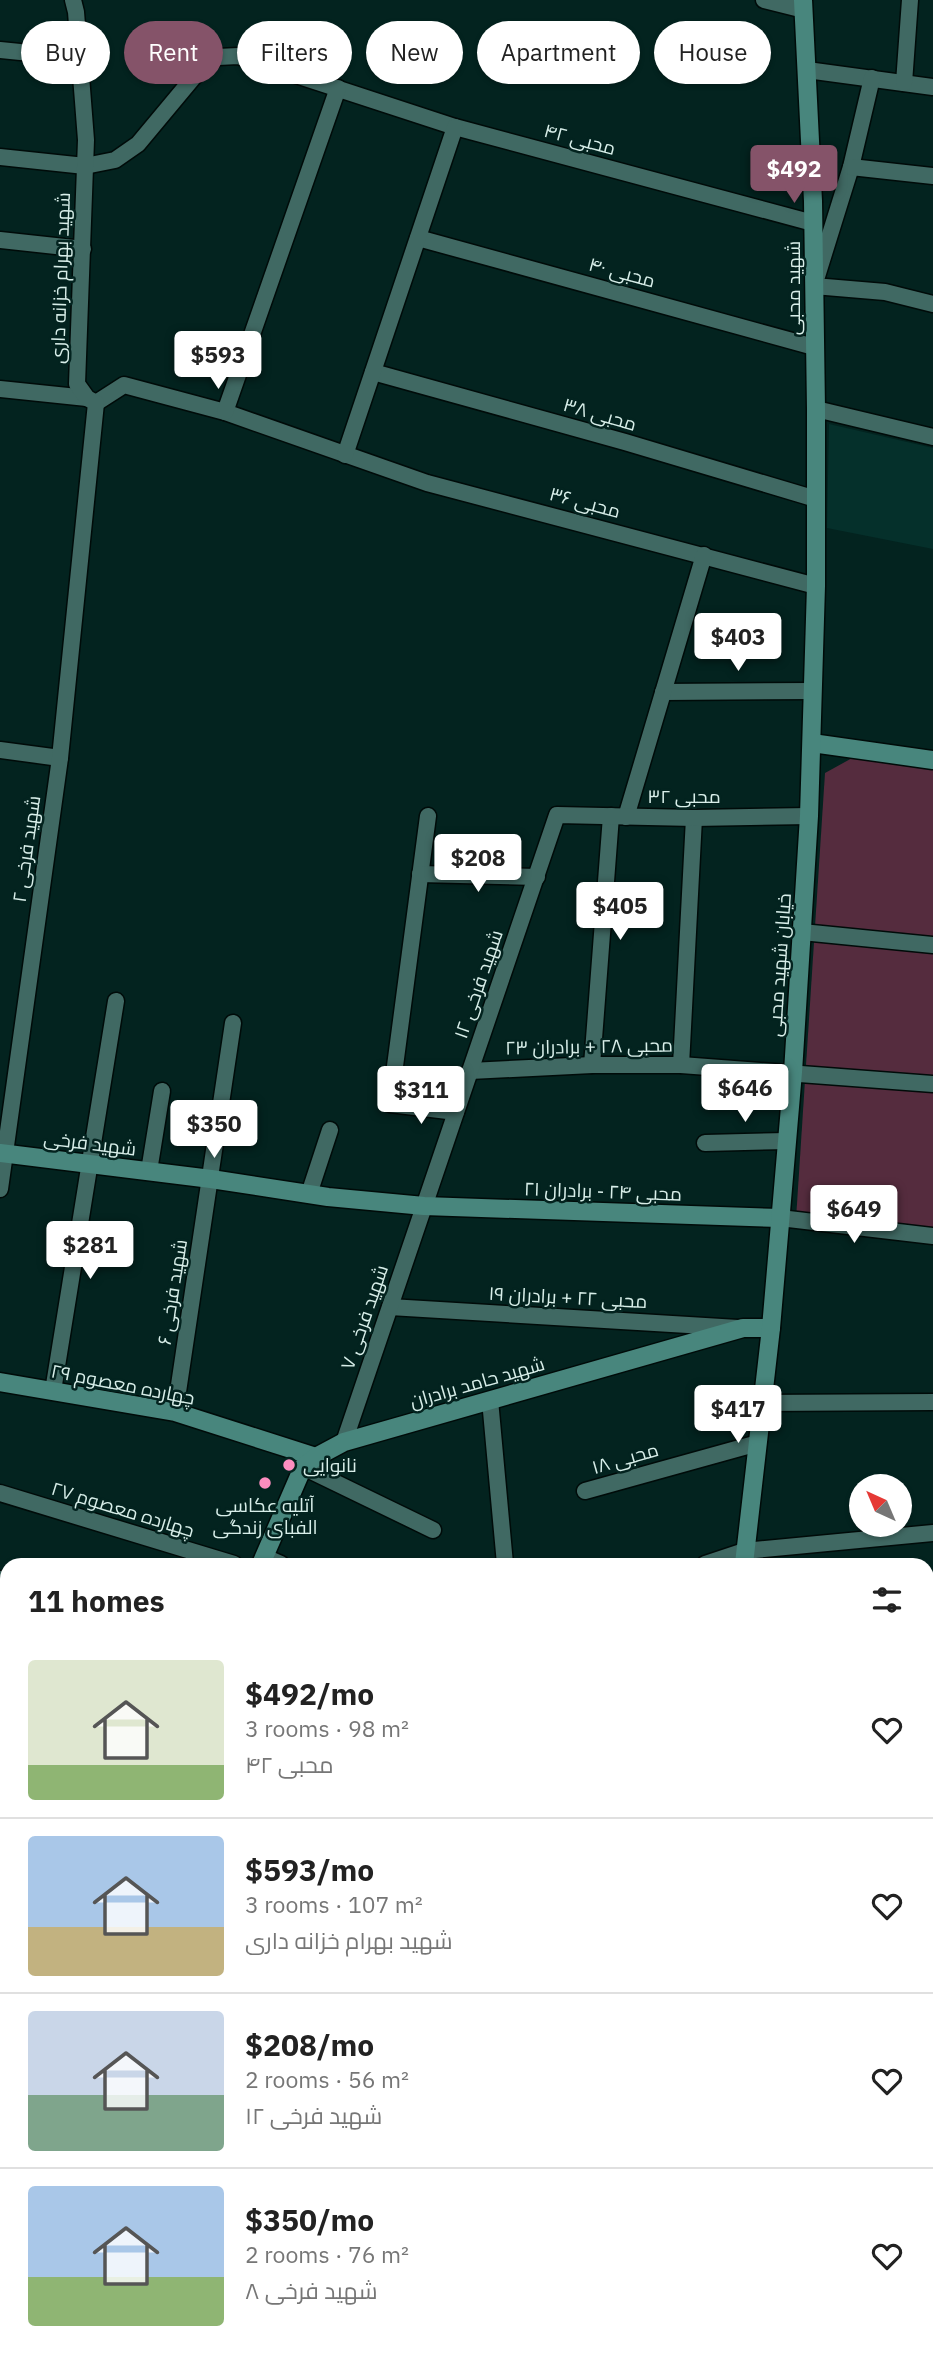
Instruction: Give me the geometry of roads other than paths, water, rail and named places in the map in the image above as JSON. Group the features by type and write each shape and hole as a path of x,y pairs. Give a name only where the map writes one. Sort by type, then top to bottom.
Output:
{"street":[{"name":"شهید بهرام خزانه داری","path":"73,0 76,21"},
{"path":"764,0 803,5"},
{"path":"904,83 910,0"},
{"name":"شهید محبی","path":"803,5 813,223 816,409"},
{"path":"0,50 21,52"},
{"name":"محبی ۴۲","path":"85,166 115,160 138,144 203,66 218,57 238,56 455,127 813,223"},
{"path":"807,70 933,86"},
{"path":"872,78 851,167 814,286 885,292 933,304"},
{"name":"شهید بهرام خزانه داری","path":"60,758 91,400 77,384 86,140 82,84"},
{"path":"225,412 338,88"},
{"path":"345,454 455,127"},
{"path":"0,157 85,166"},
{"path":"851,167 933,176"},
{"name":"محبی ۴۰","path":"418,238 814,346"},
{"path":"0,240 83,249"},
{"name":"محبی ۳۸","path":"373,372 625,442 816,499"},
{"name":"محبی ۳۶","path":"91,400 124,385 225,412 427,483 816,586"},
{"path":"0,389 91,400"},
{"path":"816,409 933,437"},
{"name":"خیابان شهید محبی","path":"744,1558 771,1328 802,932 812,743 816,586 816,409"},
{"path":"592,1065 618,817 663,692 704,555"},
{"path":"663,692 812,691"},
{"path":"812,743 933,760"},
{"path":"0,750 60,758"},
{"name":"شهید فرخی ۲","path":"0,1189 60,758"},
{"name":"محبی ۳۲","path":"557,815 694,818 809,816"},
{"name":"شهید فرخی ۱۲","path":"424,1206 557,815"},
{"path":"428,816 390,1104 456,1112"},
{"path":"681,1065 694,818"},
{"path":"420,874 537,877"},
{"path":"802,932 933,945"},
{"path":"53,1391 116,1000"},
{"name":"شهید فرخی ۶","path":"175,1412 233,1023"},
{"name":"محبی ۲۸ + برادران ۲۳","path":"471,1071 592,1065 681,1065 933,1084"},
{"path":"149,1171 162,1091"},
{"path":"309,1194 330,1130"},
{"path":"705,1143 787,1141"},
{"name":"شهید فرخی","path":"3,1153 309,1194 424,1206"},
{"name":"محبی ۲۴ - برادران ۲۱","path":"424,1206 780,1218"},
{"name":"شهید فرخی ۷","path":"344,1442 424,1206"},
{"path":"780,1218 933,1236"},
{"name":"محبی ۲۲ + برادران ۱۹","path":"390,1307 743,1328"},
{"name":"شهید حامد برادران","path":"309,1462 344,1442 743,1328 771,1328"},
{"name":"چهارده معصوم ۲۹","path":"0,1381 175,1412 309,1462"},
{"path":"490,1400 504,1558"},
{"path":"762,1403 933,1402"},
{"name":"محبی ۱۸","path":"585,1491 758,1443"},
{"path":"271,1558 309,1462 433,1531"},
{"name":"چهارده معصوم ۲۷","path":"0,1493 214,1558"},
{"path":"744,1558 933,1533"}],"place":[{"name":"نانوایی","path":"289,1465"},
{"name":"آتلیه عکاسی الفبای زندگی","path":"265,1483"}]}
